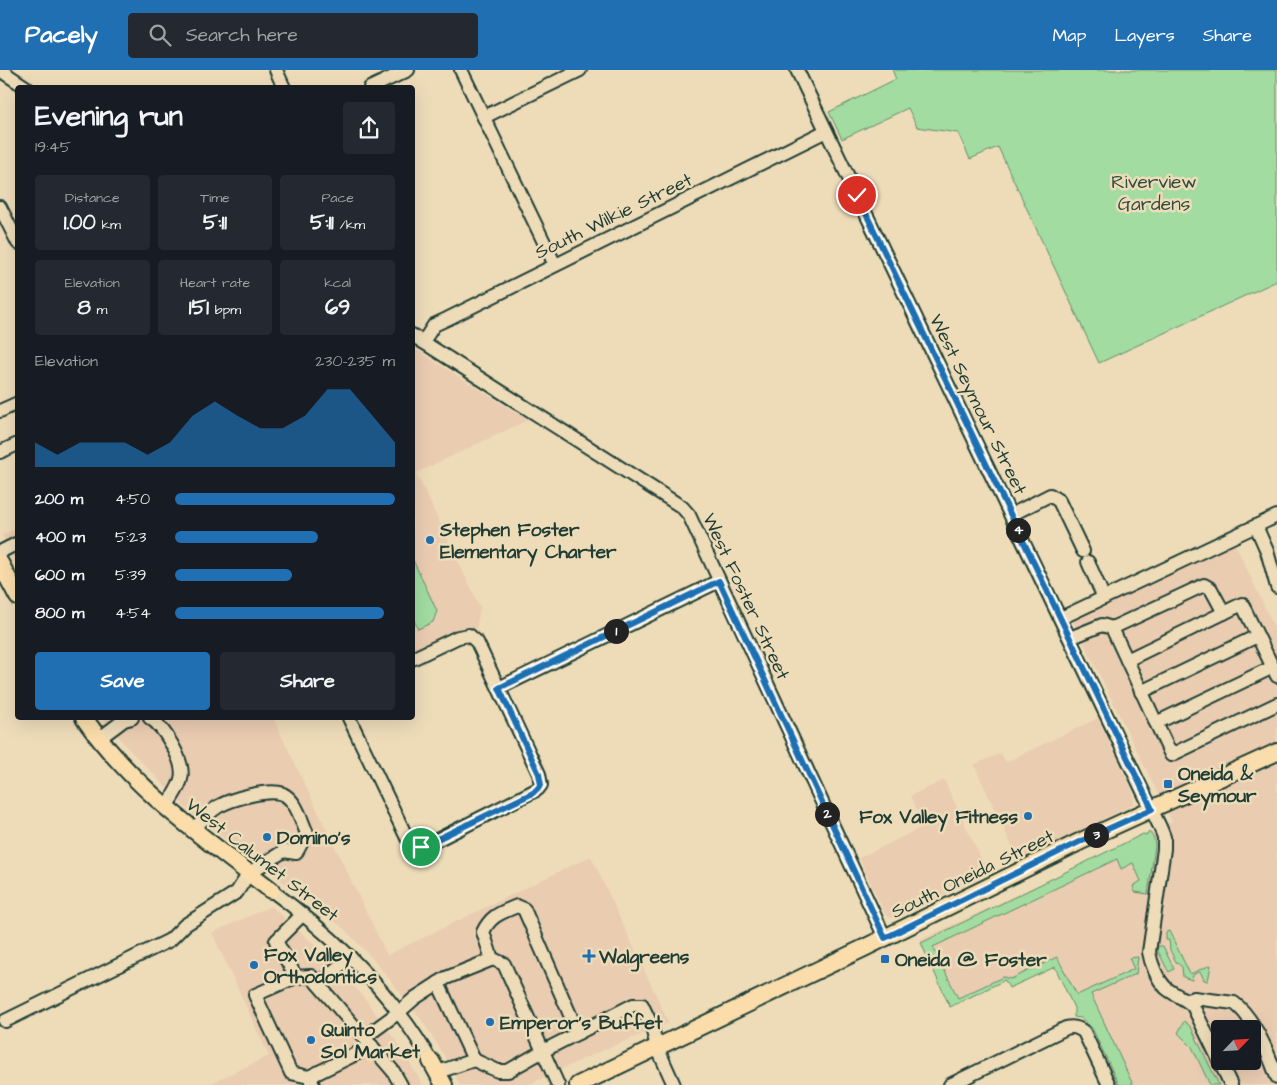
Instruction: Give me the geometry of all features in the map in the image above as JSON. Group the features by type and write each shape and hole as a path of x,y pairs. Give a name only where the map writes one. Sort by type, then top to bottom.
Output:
{"main road":[{"path":"0,563 15,591"},
{"name":"West Calumet Street","path":"86,720 139,783 166,808 271,890"},
{"name":"South Oneida Street","path":"578,1085 885,938 1079,842 1277,752"}],"street":[{"path":"0,70 22,85"},
{"path":"276,70 283,85"},
{"path":"376,85 408,70"},
{"path":"461,70 555,264"},
{"path":"484,117 580,70"},
{"name":"West Seymour Street","path":"797,70 1061,618 1164,837 1164,849 1149,952 1151,963 1166,988 1187,1000"},
{"name":"South Wilkie Street","path":"418,339 434,325 826,131"},
{"path":"0,207 9,227"},
{"name":"West Foster Street","path":"418,339 682,507 693,523 885,938"},
{"path":"0,411 15,404"},
{"path":"0,452 15,445"},
{"path":"1011,515 1050,495 1059,501 1104,598"},
{"path":"1061,618 1277,516"},
{"path":"1256,526 1267,551 1277,587"},
{"path":"0,552 15,544"},
{"path":"499,688 719,581"},
{"path":"1070,638 1102,625 1112,628 1204,585 1212,589 1224,613"},
{"path":"1127,660 1242,604 1275,671 1156,723"},
{"path":"1112,628 1171,755 1277,704"},
{"path":"350,720 406,838 415,846 421,847 533,793 541,785 539,774 477,642 469,635 458,637 415,658"},
{"path":"1141,692 1258,636"},
{"path":"100,738 124,720"},
{"path":"154,720 168,738 181,767 182,779 166,808"},
{"path":"5,1021 170,940 185,925 237,892 249,873 284,851 296,853 307,834 294,804 283,794 268,792 241,798 218,806 194,830"},
{"name":"West Calumet Street","path":"271,890 303,914 350,957 399,1012 439,1077"},
{"path":"492,959 483,932 488,921 517,906 524,909 578,1033"},
{"path":"296,977 276,941 303,914"},
{"path":"318,984 350,957"},
{"path":"401,1085 392,1070 368,1041 318,984 312,976 296,977 255,995 291,1074 311,1081 368,1041 415,998 438,983 492,959 504,964 558,1085"},
{"path":"438,983 474,1060 498,1071 508,1071 633,1005 642,1005 651,1024 657,1047 674,1085"},
{"path":"1231,1085 1197,1013 1187,1000 1194,998 1234,1003 1240,1007 1251,1020 1277,1077"},
{"path":"950,1085 1066,1028 1074,1027 1084,1032 1109,1085"},
{"path":"439,1077 474,1060"}],"shaded area":[{"name":"Stephen Foster Elementary Charter","path":"415,349 528,420 416,473 480,607 476,630 470,627 463,627 415,650"},
{"path":"15,529 15,562 2,535"},
{"path":"1235,544 1277,633 1277,1085 1119,1085 1092,1028 1081,1018 1074,1017 1074,1008 1055,967 1009,988 1005,980 950,1007 920,940 1172,822 1073,621"},
{"path":"1098,718 1132,790 1133,803 1127,808 1018,859 974,765 1001,753 1006,762"},
{"path":"105,720 274,720 387,955 591,856 669,1023 594,1054 528,1085 460,1085 446,1058 421,1019 375,961 347,932 322,910 187,809 126,746"},
{"path":"944,780 988,873 898,917 891,918 885,914 859,858 925,826 910,796"},
{"path":"271,906 323,952 362,995 397,1042 423,1085 207,1085 269,1056 212,933"}],"green space":[{"name":"Riverview Gardens","path":"892,70 1277,70 1277,281 1099,363 998,147 970,159 958,133 917,127 908,108 842,139 829,112 896,79"},
{"path":"415,564 437,611 433,622 418,629 415,622"},
{"path":"1149,832 1154,838 1155,846 1148,894 1135,892 1133,886 1141,881 1133,863 1121,869 1117,859 933,947 958,998 1003,977 1011,979 1057,957 1077,995 1134,969 1129,958 1138,957 1136,974 1091,994 1133,1085 1119,1085 1092,1028 1081,1018 1074,1017 1074,1008 1055,967 1009,988 1005,980 950,1007 921,943 1143,834 1147,835"},
{"path":"1169,931 1190,974 1211,965 1208,981 1204,980 1201,973 1198,972 1193,975 1192,980 1183,977 1182,967 1176,962 1170,950 1169,940 1166,940 1166,932"},
{"path":"1158,946 1163,946 1174,969 1169,972 1157,949"},
{"path":"1184,1021 1191,1027 1219,1085 1210,1085 1192,1047 1178,1033"}],"place":[{"name":"Stephen Foster Elementary Charter","path":"430,540"},
{"name":"Oneida & Seymour","path":"1168,784"},
{"name":"Fox Valley Fitness","path":"1028,816"},
{"name":"Domino's","path":"267,837"},
{"name":"Walgreens","path":"589,956"},
{"name":"Oneida @ Foster","path":"885,959"},
{"name":"Fox Valley Orthodontics","path":"254,965"},
{"name":"Emperor's Buffet","path":"490,1022"},
{"name":"Quinto Sol Market","path":"311,1040"}],"route":[{"path":"421,847 533,793 541,785 539,774 499,688 719,581 885,938 1079,842 1152,809 857,195"}]}
